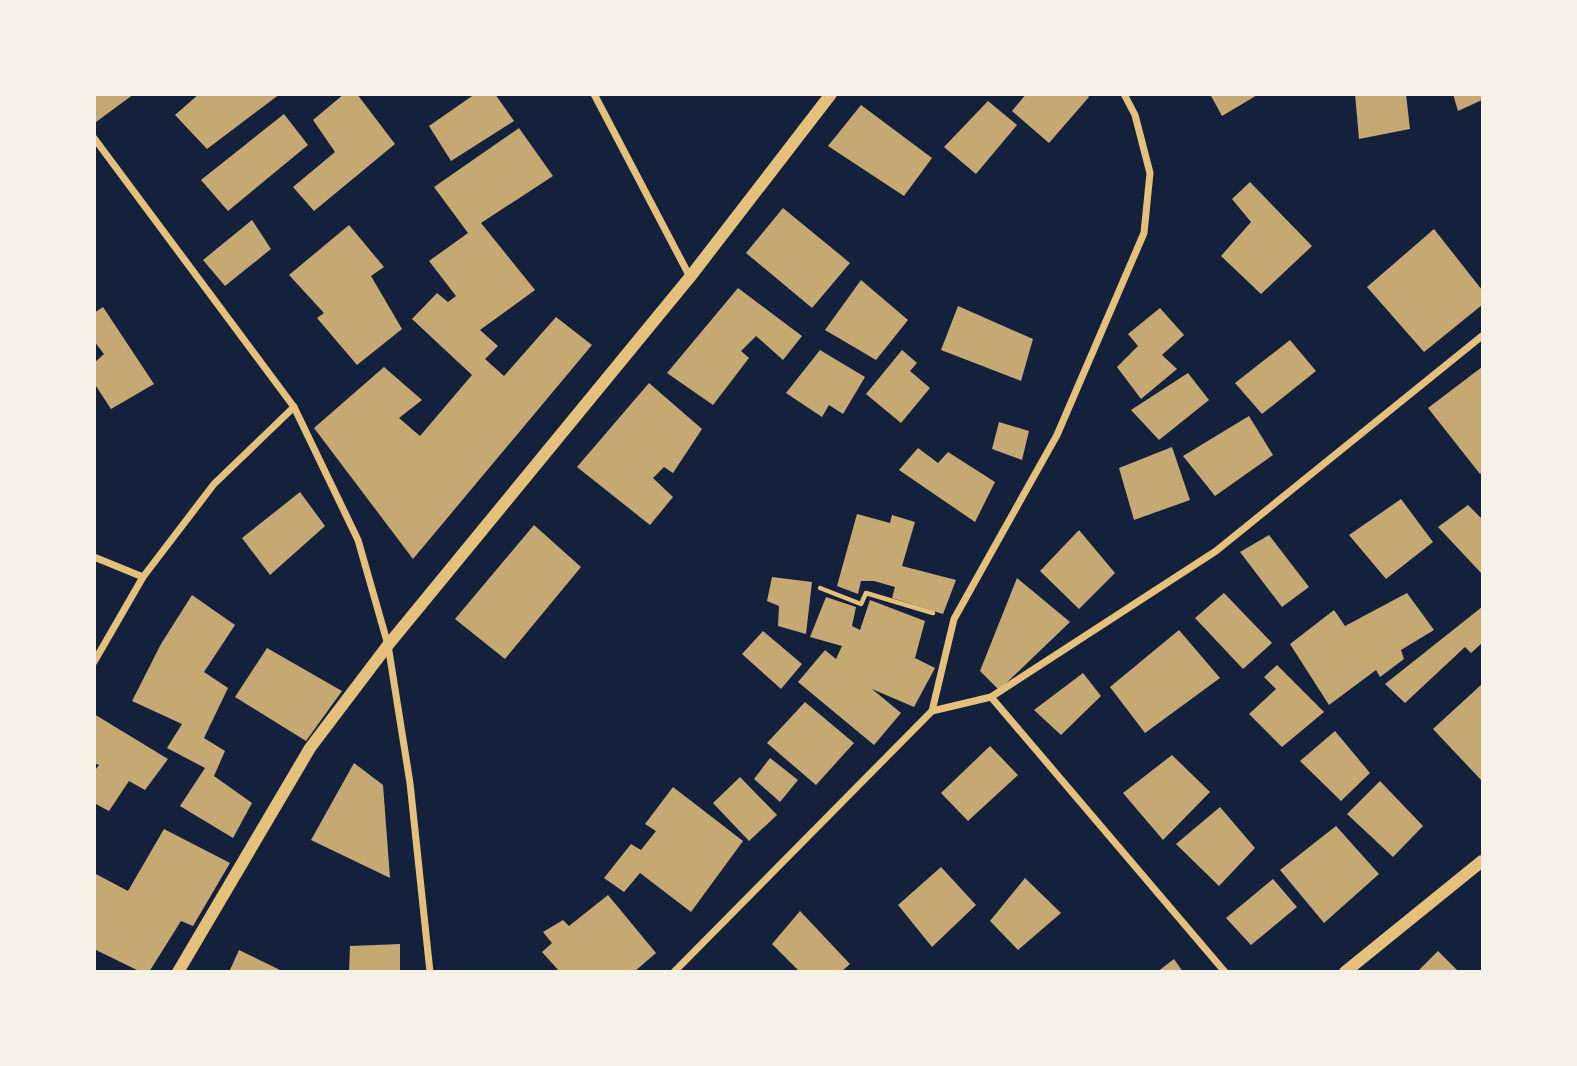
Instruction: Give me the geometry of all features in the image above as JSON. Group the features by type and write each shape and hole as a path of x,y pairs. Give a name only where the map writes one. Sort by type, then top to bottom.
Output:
{"street":[{"path":"594,94 690,277"},
{"path":"178,971 310,748 387,645 690,277 831,94"},
{"path":"674,971 932,711 954,619 1057,435 1144,233 1150,173 1135,115 1124,94"},
{"path":"94,138 294,407 358,540 387,645 410,783 430,971"},
{"path":"932,711 991,697 1216,551 1482,336"},
{"path":"94,662 143,577 214,484 294,407"},
{"path":"94,557 143,577"},
{"path":"991,697 1225,971"},
{"path":"1345,971 1482,861"}],"path":[{"path":"820,588 861,604 866,593 954,619"}],"building":[{"path":"94,94 134,94 96,122"},
{"path":"199,94 280,94 207,149 175,115"},
{"path":"344,94 357,94 395,144 314,211 293,187 335,152 313,120"},
{"path":"475,94 495,94 514,121 451,161 429,126"},
{"path":"1026,94 1086,94 1089,97 1049,143 1012,111"},
{"path":"1210,94 1259,94 1222,116"},
{"path":"1355,94 1406,94 1410,129 1359,139"},
{"path":"1453,94 1482,94 1482,100 1458,111"},
{"path":"988,101 1017,125 976,174 944,147"},
{"path":"861,105 932,158 904,196 828,146"},
{"path":"284,114 308,145 228,211 201,180"},
{"path":"519,128 553,176 481,223 535,290 480,330 498,346 485,359 504,376 556,317 592,345 413,559 314,428 384,367 422,400 399,418 420,436 472,375 412,319 437,293 448,302 456,296 429,261 468,233 434,187"},
{"path":"1250,182 1312,246 1261,294 1221,256 1251,222 1232,199"},
{"path":"783,208 850,263 812,308 746,253"},
{"path":"252,220 271,249 225,286 203,260"},
{"path":"349,225 384,267 371,276 402,329 357,365 317,318 324,313 289,275"},
{"path":"1434,229 1482,290 1482,305 1424,352 1367,287"},
{"path":"861,280 908,320 876,360 825,330"},
{"path":"738,288 802,336 783,360 756,336 741,351 749,358 713,405 667,373"},
{"path":"958,306 1033,339 1021,381 941,350"},
{"path":"103,307 154,384 111,409 94,383 94,363 104,354 94,341 94,313"},
{"path":"1160,308 1184,335 1162,355 1177,369 1141,399 1117,367 1138,346 1128,334"},
{"path":"1290,340 1316,371 1262,414 1235,383"},
{"path":"820,350 865,377 843,414 829,405 822,417 786,393"},
{"path":"902,350 917,363 910,371 930,388 901,423 866,394"},
{"path":"1482,367 1482,472 1480,474 1428,408"},
{"path":"1188,373 1209,400 1159,440 1131,410"},
{"path":"649,383 702,429 673,473 664,467 653,478 673,497 650,525 577,467"},
{"path":"1249,416 1273,455 1215,496 1183,456"},
{"path":"999,422 1029,431 1022,460 992,449"},
{"path":"1172,447 1190,500 1134,520 1119,468"},
{"path":"918,448 938,463 948,452 995,482 975,522 899,470"},
{"path":"300,492 325,526 270,575 242,538"},
{"path":"1401,499 1433,542 1386,579 1349,535"},
{"path":"1468,505 1482,519 1482,574 1438,527"},
{"path":"857,514 890,523 892,515 915,522 902,566 956,580 943,614 892,598 895,587 874,581 861,581 858,594 837,586"},
{"path":"534,525 581,567 505,659 455,619"},
{"path":"1079,530 1115,573 1079,609 1040,571"},
{"path":"1269,535 1309,587 1282,607 1240,552"},
{"path":"772,577 812,582 806,634 778,626 779,606 767,601"},
{"path":"1017,578 1070,622 999,690 980,671"},
{"path":"1224,593 1272,643 1243,669 1195,618"},
{"path":"1407,593 1434,630 1401,650 1404,659 1380,677 1376,670 1329,705 1290,644 1334,610 1345,626"},
{"path":"192,595 235,625 204,672 228,688 204,738 225,751 214,776 252,803 233,838 180,806 205,768 167,748 182,724 132,701 161,644"},
{"path":"826,597 856,607 852,626 860,630 870,600 925,621 915,658 935,668 914,707 872,689 901,713 874,745 798,682 825,650 836,659 842,646 810,637"},
{"path":"1482,607 1482,643 1471,653 1465,647 1405,703 1385,684"},
{"path":"1179,630 1220,678 1145,733 1110,687"},
{"path":"763,631 802,664 781,689 742,654"},
{"path":"267,648 342,691 306,741 235,697"},
{"path":"1277,665 1324,712 1282,747 1249,714 1276,689 1264,677"},
{"path":"1083,673 1101,696 1061,735 1034,710"},
{"path":"1482,684 1482,781 1433,729"},
{"path":"805,702 854,743 816,785 767,743"},
{"path":"94,714 168,759 145,790 129,781 109,811 94,803 94,771 99,765 94,763"},
{"path":"1335,731 1370,773 1341,801 1300,761"},
{"path":"990,746 1018,775 968,821 941,793"},
{"path":"1172,755 1210,792 1163,840 1123,793"},
{"path":"770,758 798,780 780,802 754,779"},
{"path":"354,763 383,785 390,878 311,840"},
{"path":"740,777 777,815 749,841 713,803"},
{"path":"1380,781 1423,826 1393,857 1347,814"},
{"path":"673,787 743,841 691,912 640,873 624,892 604,878 631,844 641,850 656,831 645,824"},
{"path":"1220,807 1255,848 1219,886 1176,844"},
{"path":"1336,826 1379,874 1324,923 1280,870"},
{"path":"164,829 230,863 193,926 181,921 149,972 141,972 94,949 94,873 128,891"},
{"path":"941,867 976,905 932,947 898,905"},
{"path":"1025,878 1061,913 1018,950 990,921"},
{"path":"1273,879 1297,907 1251,945 1226,918"},
{"path":"608,895 656,953 634,972 560,972 542,952 552,943 543,932 563,920 569,926"},
{"path":"800,911 850,964 841,972 800,972 772,944"},
{"path":"400,944 400,972 349,972 350,946"},
{"path":"239,950 284,972 229,972"},
{"path":"1438,951 1459,972 1417,972"},
{"path":"1174,959 1183,972 1157,972"}]}
